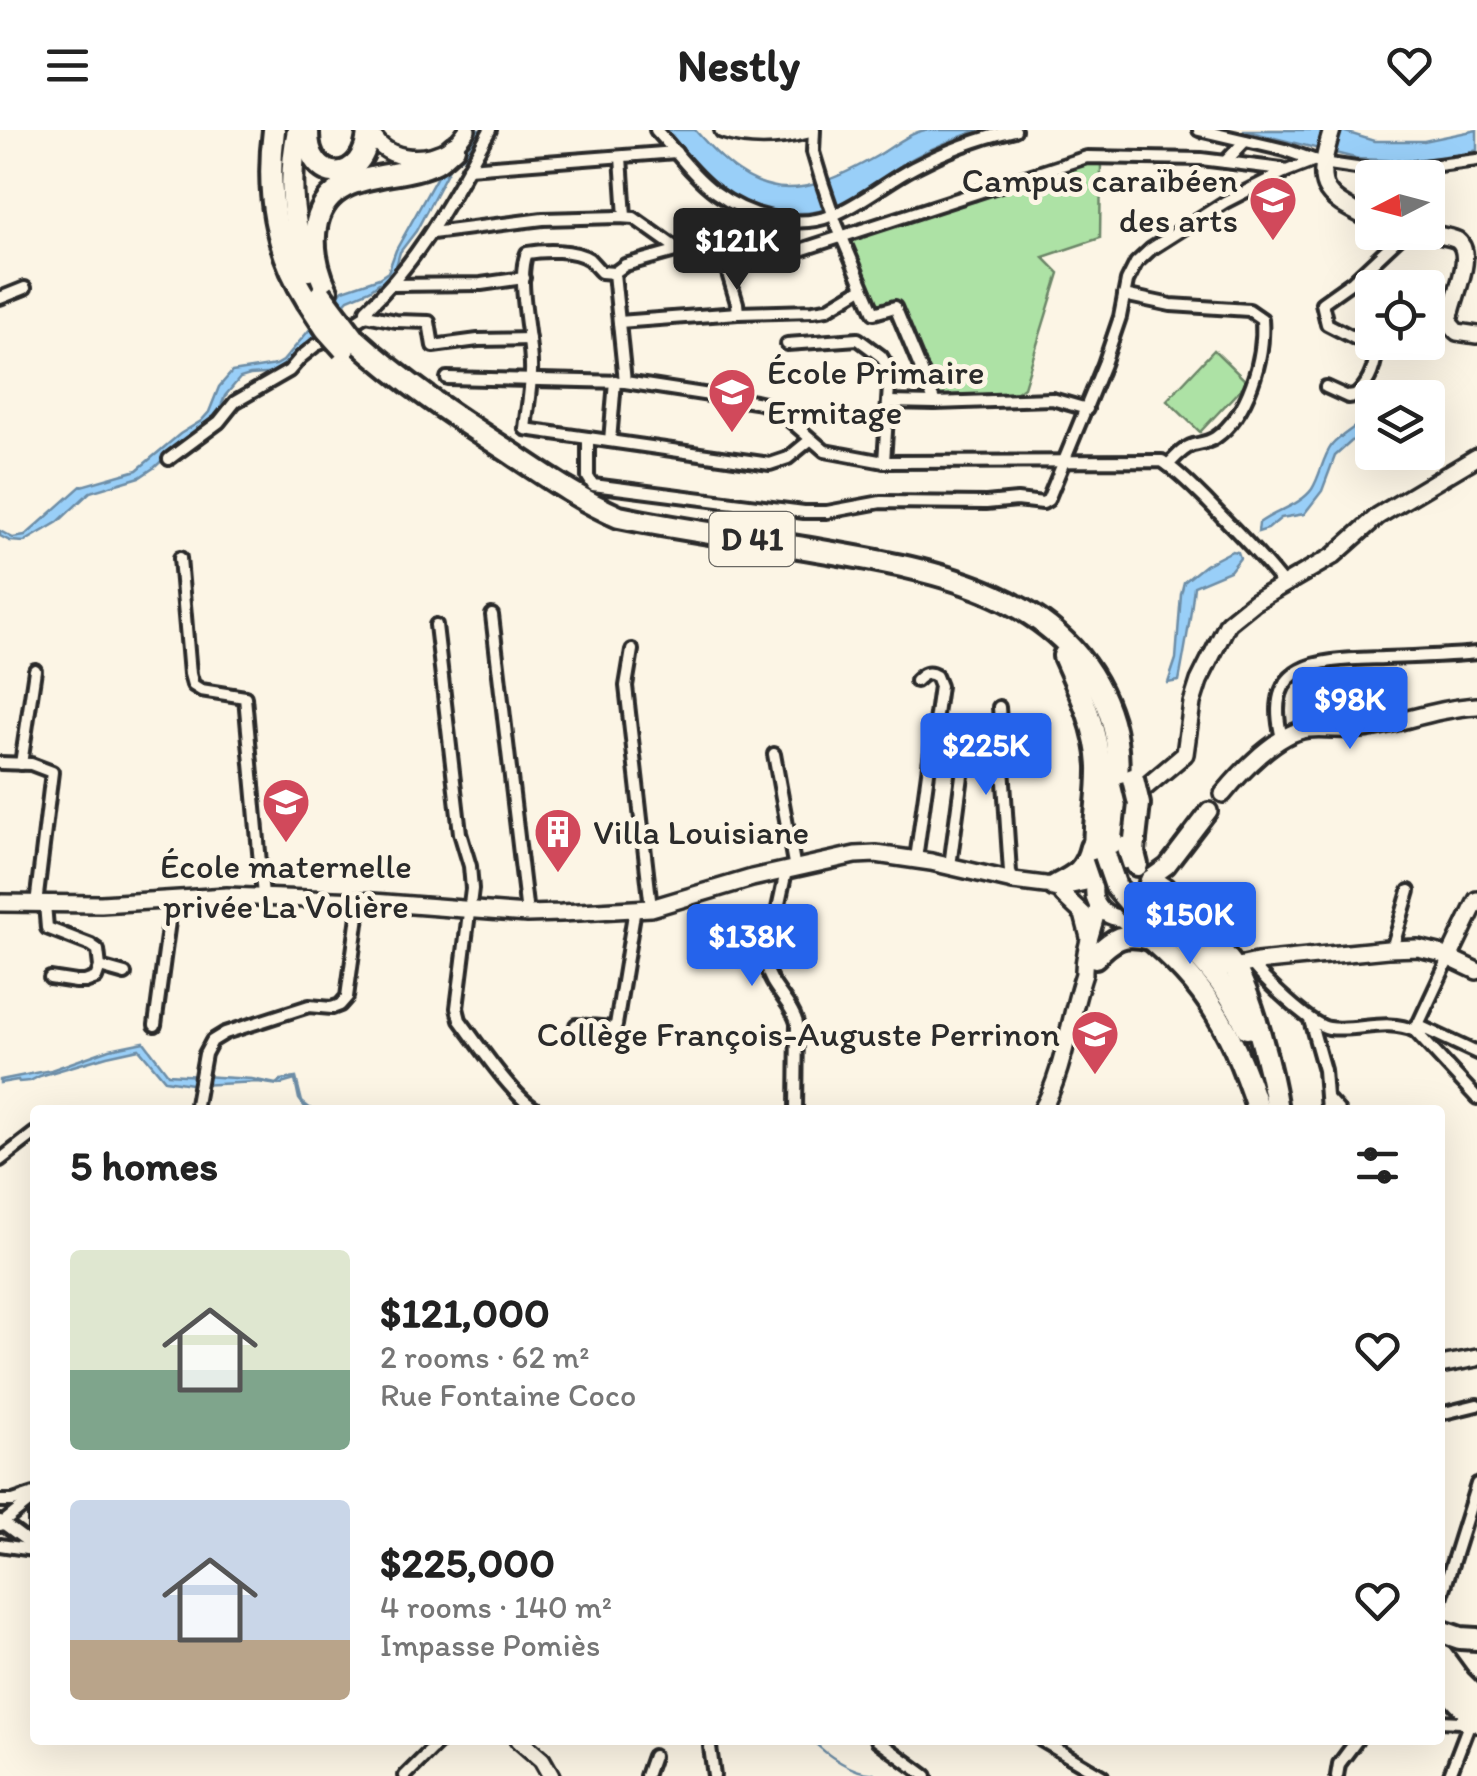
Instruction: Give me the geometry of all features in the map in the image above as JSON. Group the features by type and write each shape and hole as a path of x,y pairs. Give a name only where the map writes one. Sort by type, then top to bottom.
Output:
{"highway":[{"path":"274,130 270,176 273,214 284,253 317,296"},
{"name":"D 41","path":"288,130 282,170 284,215 298,266 317,296 386,375 578,498 619,517 895,563 962,580 1031,614 1085,667 1112,720 1127,887"},
{"name":"D 41","path":"298,130 292,167 295,220 317,296"},
{"path":"308,130 310,151 317,164 330,172 340,172 354,167 364,154 369,130"},
{"path":"317,296 319,272 314,248 325,203 350,184 429,165 444,157 462,136"},
{"path":"1063,648 1095,671 1107,690 1127,750 1139,804 1127,887 1129,935 1107,944 1089,959"},
{"path":"1054,889 1088,861 1127,887 1198,956 1237,1007 1272,1105"},
{"path":"1127,887 1158,885 1239,961 1273,1105"},
{"path":"1127,887 1214,988 1245,1048 1259,1105"},
{"path":"1445,1633 1477,1638"},
{"path":"1445,1660 1477,1698"},
{"path":"1445,1677 1477,1710"},
{"path":"1445,1687 1477,1721"}],"street":[{"path":"369,130 383,149 402,157 425,156 462,136"},
{"path":"656,130 713,190 746,210 799,221 832,212 958,148 1015,130"},
{"path":"723,130 748,136 794,132"},
{"path":"1199,130 1384,172 1477,160"},
{"path":"1332,130 1320,160 1322,184 1355,212"},
{"path":"794,132 813,152 832,212 874,313 894,307 935,403"},
{"path":"794,132 813,152"},
{"path":"350,335 366,310 393,284 432,233 488,134"},
{"path":"1225,162 1245,141"},
{"path":"1286,150 1291,159 1286,171"},
{"path":"468,168 676,152"},
{"path":"620,157 625,217"},
{"path":"810,440 788,458 770,464 525,429 531,378 524,278 527,254 550,252 587,257 601,272 614,274 625,265 679,250 742,248 785,254 1087,157 1201,158 1286,171"},
{"path":"588,438 588,477 593,486 816,512 881,502 1043,503 1048,500 1087,409 1136,263 1151,249 1225,202 1286,171 1320,160"},
{"path":"432,233 542,219 625,217 634,218 679,250"},
{"path":"1445,237 1458,240 1471,260 1450,317 1457,332 1477,335"},
{"path":"721,250 738,314"},
{"path":"1326,387 1348,397 1355,396 1367,382 1376,354 1370,346 1326,324 1322,303 1386,250"},
{"path":"610,441 620,382 614,274"},
{"path":"393,284 482,284 524,278"},
{"path":"0,298 25,288"},
{"path":"619,322 814,311 827,309 862,288"},
{"path":"1124,295 1171,305 1248,310 1262,319 1251,392 1244,406 1211,441 1186,448 1168,464"},
{"path":"168,459 219,422 234,402 290,372 316,345 396,321 428,322 434,346 529,338"},
{"path":"787,344 858,339 881,356 890,371 884,462"},
{"path":"447,378 656,385 772,406 825,451 884,462 1162,460 1266,562 1283,584"},
{"path":"889,402 1052,399 1087,409"},
{"path":"1089,959 1127,887 1124,819 1135,791 1185,754 1198,681 1228,624 1254,602 1333,556 1378,516 1477,457"},
{"path":"180,558 194,685 244,697 262,896"},
{"path":"492,615 527,914"},
{"path":"436,625 460,832 472,889 458,999 460,1020 528,1105"},
{"path":"576,1025 616,1025 643,908 626,686 632,650"},
{"path":"1282,738 1277,714 1282,692 1295,674 1310,664 1477,653"},
{"path":"22,764 36,670"},
{"path":"916,680 926,673 932,674 940,686 916,859"},
{"path":"1223,794 1282,738 1305,729 1365,729 1477,706"},
{"path":"999,707 1013,882"},
{"path":"952,857 969,723"},
{"path":"774,754 790,870 766,966 768,978 794,1012 797,1024 796,1105"},
{"path":"0,763 31,764 52,772 40,904 47,928 98,950 100,967 96,978 86,982 50,978"},
{"path":"0,903 262,896 527,914 643,908 790,870 876,854 916,859 952,857 1013,882 1054,889 1097,904 1104,912 1127,887 1165,868 1209,812"},
{"path":"1044,1105 1089,959 1097,904 1093,887 1127,887"},
{"path":"1054,889 1127,887"},
{"path":"1054,889 1083,914 1088,926 1089,959"},
{"path":"1392,948 1409,892"},
{"path":"155,1025 172,899"},
{"path":"1416,1028 1477,900"},
{"path":"196,1105 205,1054 225,1032 310,1006 332,1008 347,997 360,901"},
{"path":"1239,961 1418,948 1477,971"},
{"path":"1239,961 1326,1028 1401,1025 1477,1053"},
{"path":"100,967 126,974"},
{"path":"1310,1019 1324,1070 1327,1104"},
{"path":"1416,1028 1477,1098"},
{"path":"0,1160 30,1138"},
{"path":"1445,1364 1477,1358"},
{"path":"1445,1413 1477,1405"},
{"path":"1445,1586 1477,1484"},
{"path":"0,1501 30,1496"},
{"path":"30,1499 1,1523 30,1545"},
{"path":"0,1545 30,1548"},
{"path":"1445,1721 1461,1722 1468,1727 1450,1774"},
{"path":"405,1776 436,1745"},
{"path":"524,1745 542,1760 551,1776"},
{"path":"539,1745 556,1761 562,1776"},
{"path":"884,1745 926,1776"},
{"path":"890,1750 894,1745"},
{"path":"1049,1745 1102,1776"},
{"path":"1337,1776 1339,1764 1353,1745"},
{"path":"710,1748 714,1776"},
{"path":"646,1776 653,1756"}],"green space":[{"path":"1089,160 1101,163 1100,238 1043,257 1059,273 1024,387 1012,396 935,398 896,305 875,310 846,239 968,199 977,201 981,195"},
{"path":"1214,350 1247,382 1200,432 1167,400"}],"water":[{"path":"477,130 483,130 475,149 451,165 416,231 400,252 395,270 385,282 348,299 280,373 240,378 225,396 215,422 182,442 140,477 90,492 58,522 24,542 0,536 0,531 13,538 25,536 81,486 137,470 201,421 232,372 283,361 343,290 388,272 396,250 444,164 470,147"},
{"path":"663,130 695,130 739,171 779,188 823,182 925,130 979,130 917,156 842,203 794,213 761,208 730,196 702,174"},
{"path":"1243,130 1339,130 1374,141 1424,141 1477,130 1477,150 1465,154 1418,160 1359,159"},
{"path":"1355,426 1355,438 1335,456 1322,491 1304,514 1281,518 1258,532 1259,523 1307,495 1332,445"},
{"path":"1232,551 1238,552 1240,558 1230,571 1194,586 1179,681 1168,683 1176,659 1184,582"},
{"path":"144,1042 168,1074 276,1084 296,1078 306,1105 303,1105 299,1099 295,1080 278,1085 198,1085 165,1080 139,1049 30,1081 0,1083"}],"waterway":[{"path":"817,1745 841,1762 876,1776"}],"place":[{"name":"Campus caraïbéen des arts","path":"1273,242"},
{"name":"École Primaire Ermitage","path":"732,434"},
{"name":"École maternelle privée La Volière","path":"286,844"},
{"name":"Villa Louisiane","path":"558,874"},
{"name":"Collège François-Auguste Perrinon","path":"1095,1076"}]}
